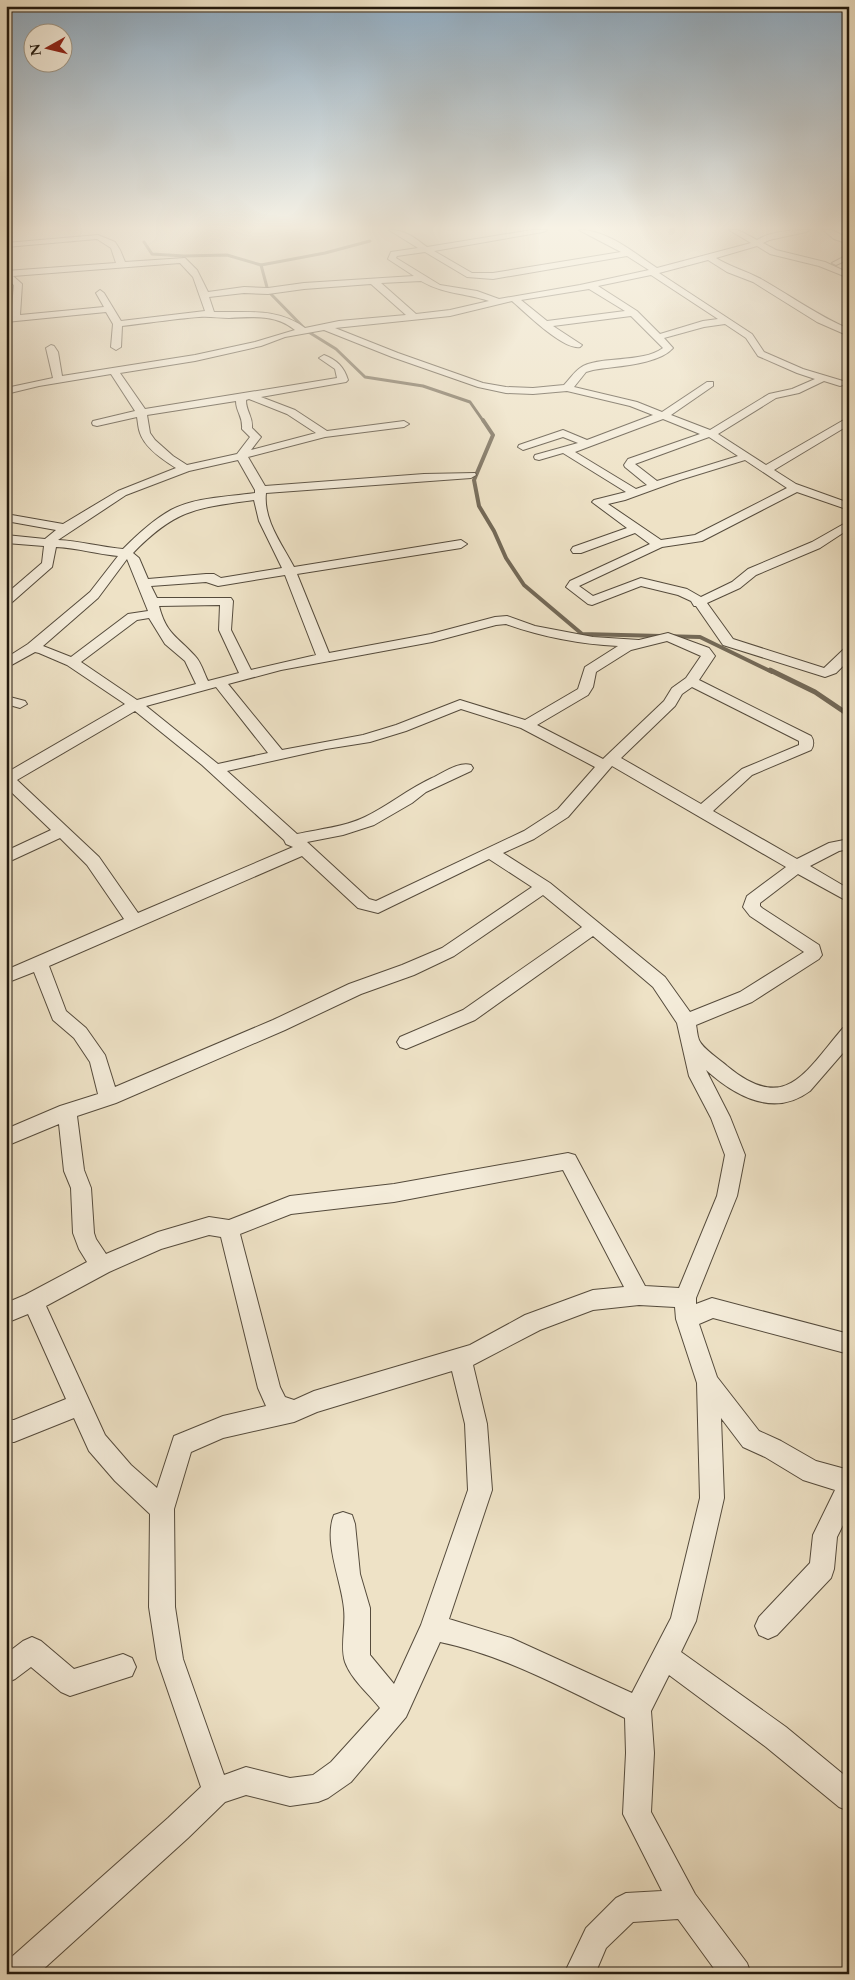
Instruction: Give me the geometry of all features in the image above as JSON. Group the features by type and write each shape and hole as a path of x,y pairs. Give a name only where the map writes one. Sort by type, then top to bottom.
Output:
{"street":[{"path":"116,347 118,324 131,322"},
{"path":"292,322 307,331"},
{"path":"6,391 58,380 195,358 325,327 358,322"},
{"path":"545,324 558,322"},
{"path":"567,388 583,370 591,366 665,352 668,348 643,322"},
{"path":"658,337 713,322"},
{"path":"730,322 749,336 761,354 785,366 840,383"},
{"path":"825,322 847,332"},
{"path":"545,324 558,335 577,346"},
{"path":"325,327 395,355 481,385 506,390 533,391 567,388 633,404 710,434 748,456 796,488 849,507"},
{"path":"51,348 58,380"},
{"path":"241,456 256,437 246,429 248,419 241,407 246,398 263,393 343,380 339,368 324,358"},
{"path":"113,371 130,391 142,412 146,435 151,442 178,466 186,468"},
{"path":"655,485 628,465 632,461 710,434 773,396 794,391 824,378"},
{"path":"539,457 586,443 664,415 710,384"},
{"path":"97,423 142,412 223,398 246,398 274,404 292,412 324,434"},
{"path":"6,601 48,564 51,539 122,492 186,468 241,456 324,434 404,424"},
{"path":"767,470 846,425"},
{"path":"523,447 563,434 586,443"},
{"path":"547,439 635,493"},
{"path":"241,456 248,464 260,493 266,524 290,571 324,658"},
{"path":"659,544 598,502 621,498 655,485 748,456"},
{"path":"6,664 33,647 94,594 126,553 149,530 176,512 212,502 260,493 424,477 471,475"},
{"path":"796,488 698,538 659,544 574,584 572,588 592,602 642,582 650,587 684,593 695,598 714,621 719,634 728,642 825,673 831,670 849,652"},
{"path":"6,517 65,528"},
{"path":"698,602 736,585 752,572 816,545 849,524"},
{"path":"577,550 637,528"},
{"path":"6,539 77,544 102,551 126,553 133,558 153,607 156,620 170,641 191,659 204,686"},
{"path":"143,583 206,578 214,578 218,582 461,544"},
{"path":"73,662 133,617 153,607 226,600 225,630 247,675"},
{"path":"135,922 93,860 6,779 136,704 247,675 324,658 432,638 495,621 507,620 532,629 593,641 638,643"},
{"path":"33,647 73,662 136,704 215,769 364,904 378,906 490,852 529,836 563,813 608,762 670,704 677,691 691,681 708,656 704,651 668,637 626,647 590,670 588,686 583,692 526,725"},
{"path":"691,681 806,739 806,747 747,772 703,811"},
{"path":"219,682 277,754"},
{"path":"6,700 20,704"},
{"path":"215,769 277,754 365,739 401,728 460,704 526,725 608,762 703,811 849,896"},
{"path":"6,977 135,922 298,844 369,821 407,800 421,789 466,768"},
{"path":"6,858 62,831"},
{"path":"686,1021 746,997 813,955 813,949 756,912 751,907 753,900 796,866 835,847 849,843"},
{"path":"490,852 544,887 659,982 686,1021 698,1076 720,1118 735,1155 728,1196 686,1309 708,1383 712,1498 683,1621 638,1710 640,1753 637,1814 685,1904 736,1974"},
{"path":"6,1138 67,1112 109,1098 279,1025 355,989 408,970 448,952 544,887"},
{"path":"406,1042 469,1015 594,927"},
{"path":"39,963 60,1015 80,1033 99,1060 109,1098"},
{"path":"692,1045 722,1075 753,1093 778,1097 797,1090 809,1080 849,1034"},
{"path":"67,1112 74,1171 79,1178 83,1202 86,1241 102,1265"},
{"path":"6,1313 33,1302 102,1265 158,1241 209,1226 229,1229 290,1206 394,1193 568,1162 639,1295"},
{"path":"229,1229 269,1388 277,1406 294,1410"},
{"path":"216,1791 170,1660 162,1607 162,1509 182,1444 223,1427 294,1410 314,1402 475,1354 533,1322 594,1300 639,1295 686,1309 712,1308 849,1344"},
{"path":"33,1302 97,1443 123,1473 162,1509"},
{"path":"15,1974 178,1828 216,1791 246,1781 290,1792 318,1788 341,1772 397,1708 433,1628 480,1490 476,1424 460,1358"},
{"path":"708,1383 751,1439 773,1449 811,1472 849,1482"},
{"path":"6,1431 14,1431 80,1405"},
{"path":"768,1626 822,1569 825,1535 849,1487"},
{"path":"343,1524 348,1574 357,1608 357,1660 397,1708"},
{"path":"433,1628 455,1632 531,1660 638,1710"},
{"path":"6,1670 32,1650 70,1683 123,1667"},
{"path":"665,1656 768,1732 849,1798"},
{"path":"579,1974 596,1938 626,1908 685,1904"}],"waterway":[{"path":"299,322 307,331 336,349 365,377 423,386 470,402 484,422"},
{"path":"483,420 493,435 474,480 479,506 494,531 506,558 524,585 582,634 700,637 772,672"},
{"path":"770,670 815,692 849,715"}]}
